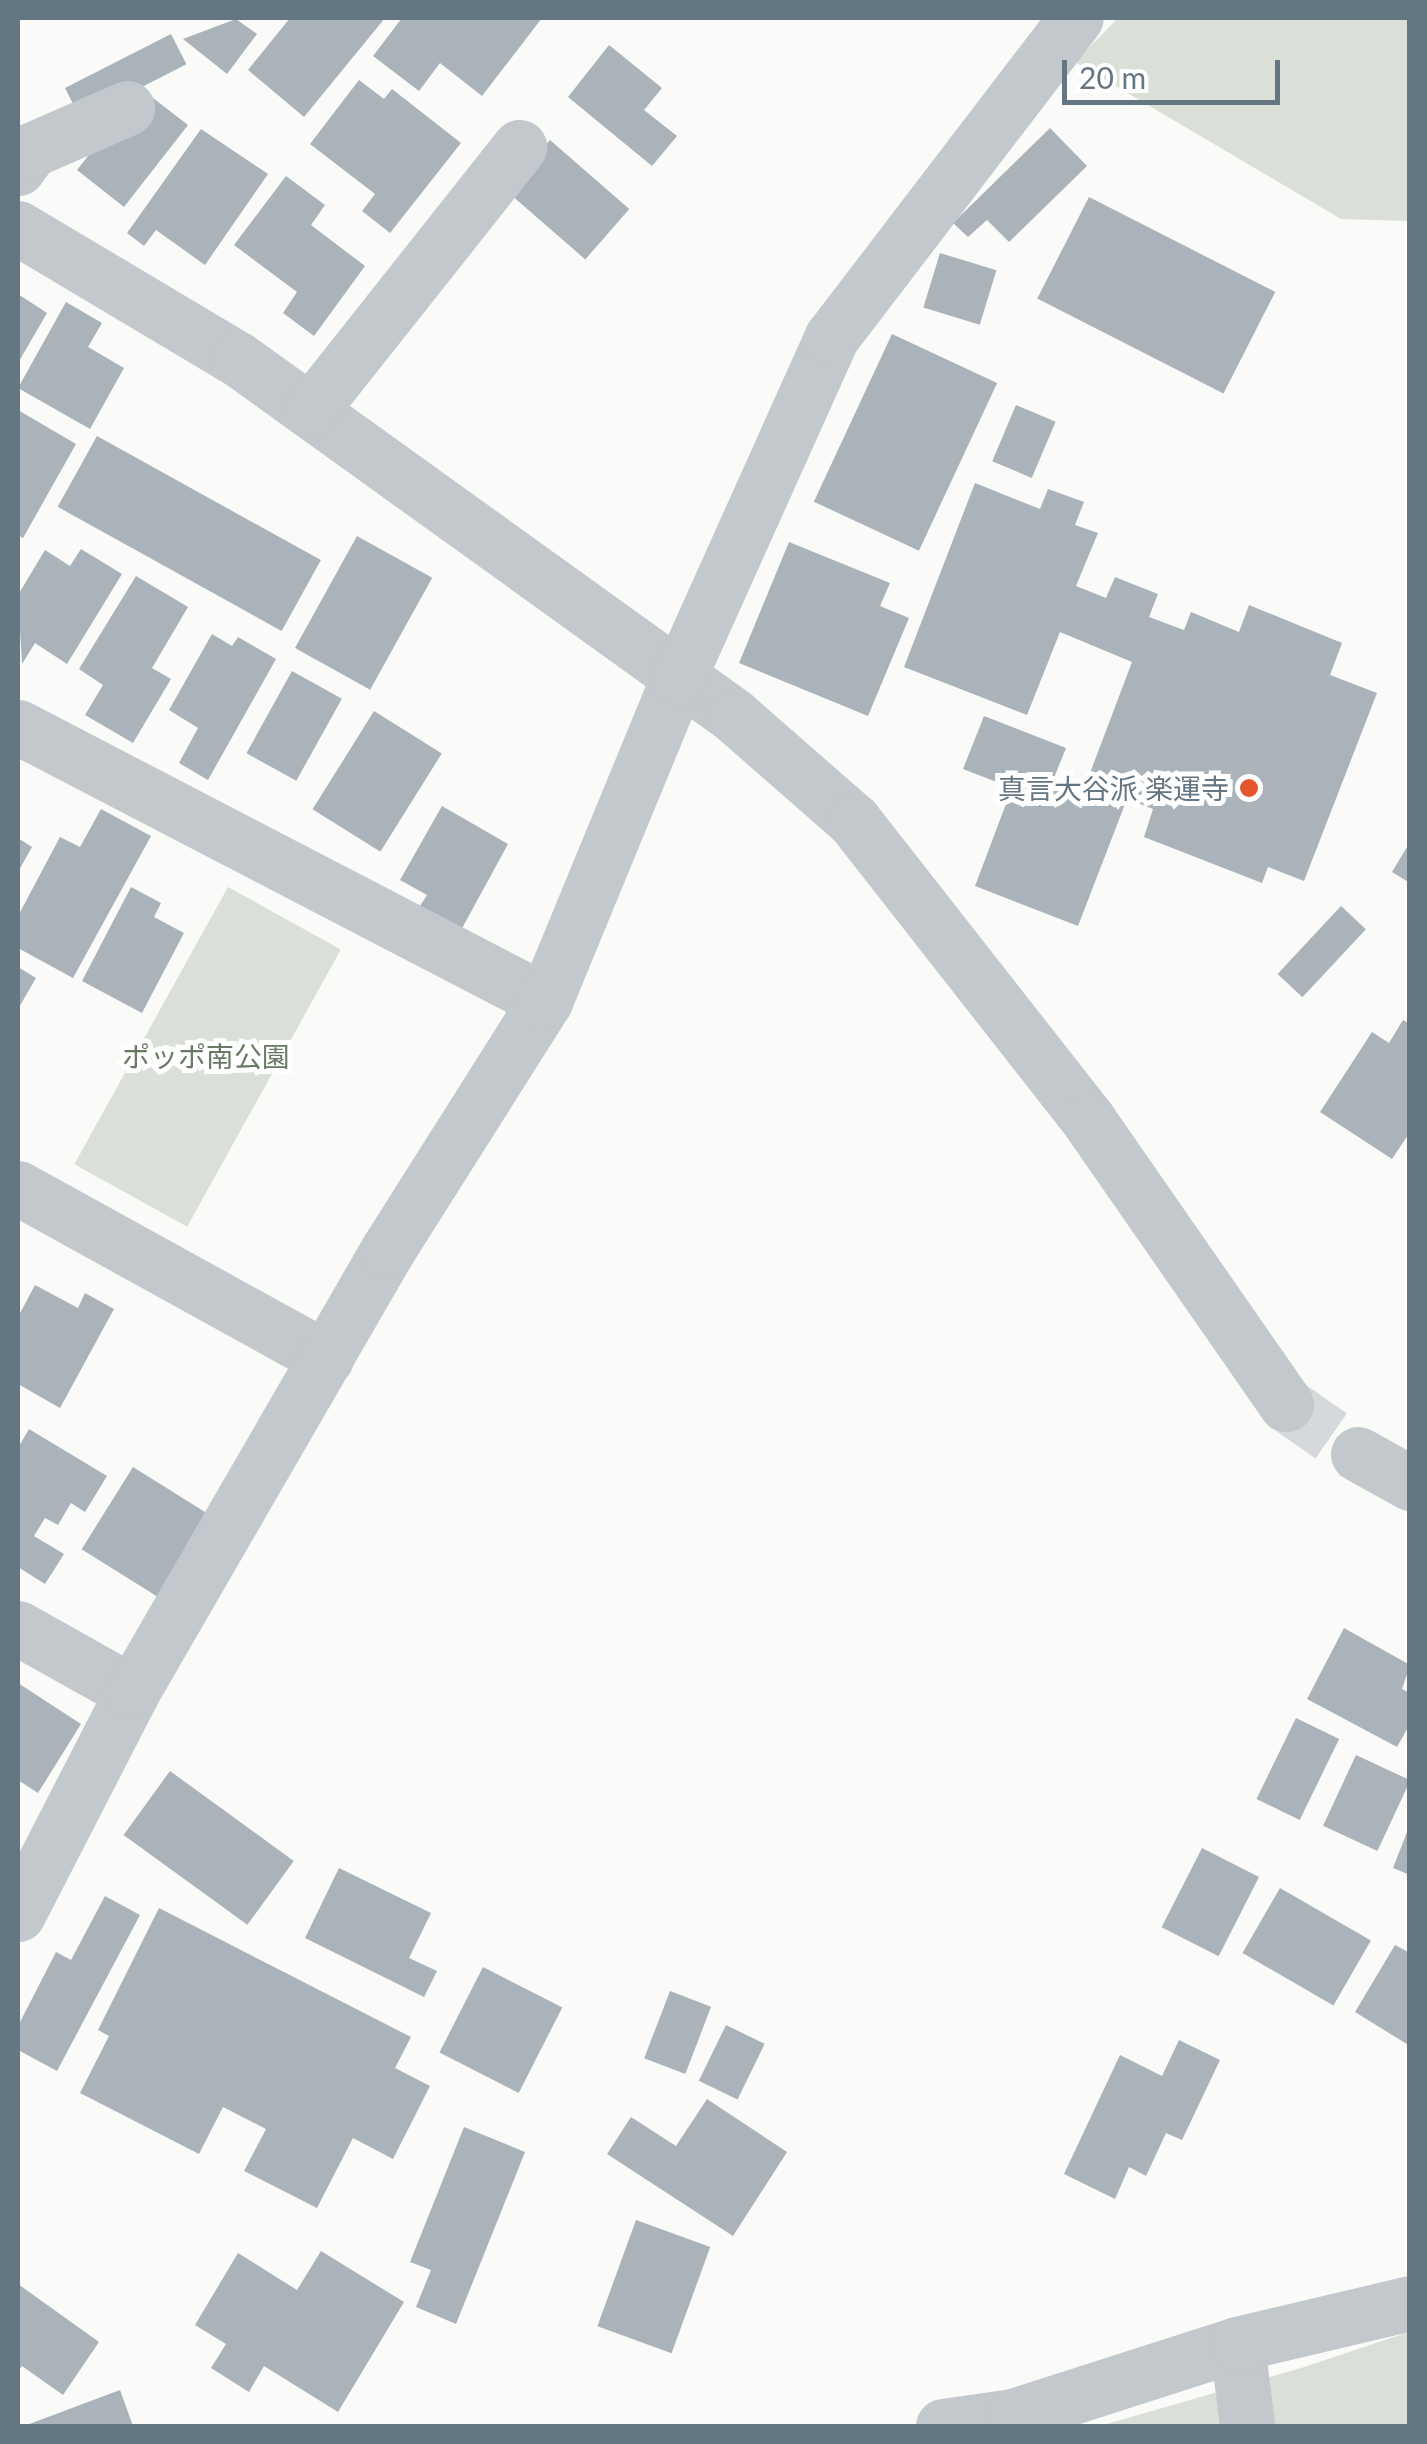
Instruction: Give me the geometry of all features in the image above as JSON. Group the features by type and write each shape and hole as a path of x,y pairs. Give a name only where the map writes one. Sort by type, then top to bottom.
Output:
{"street":[{"path":"18,1914 132,1692 326,1358 546,1001 678,679 831,338 1076,18"},
{"path":"18,168 31,150 127,108"},
{"path":"310,411 519,147"},
{"path":"18,228 238,359 733,715 854,821 1089,1121 1286,1404"},
{"path":"18,727 546,1001"},
{"path":"18,1188 326,1358"},
{"path":"1358,1454 1410,1483"},
{"path":"18,1628 132,1692"},
{"path":"943,2426 1013,2416 1237,2344 1409,2303"},
{"path":"1237,2344 1246,2419"}],"green space":[{"path":"1118,18 1409,18 1409,221 1341,219 1075,62"},
{"name":"ポッポ南公園","path":"228,887 341,950 187,1227 74,1164"},
{"path":"1409,2332 1409,2426 1100,2426 1301,2368"}],"building":[{"path":"290,18 385,18 304,117 248,70"},
{"path":"402,18 542,18 482,96 440,63 419,91 373,56"},
{"path":"236,19 257,34 227,74 183,39"},
{"path":"171,34 186,64 80,118 65,88"},
{"path":"609,45 662,88 644,110 677,136 652,166 568,97"},
{"path":"359,80 384,99 392,89 461,143 390,233 362,211 375,194 310,144"},
{"path":"153,98 188,125 124,207 77,170 111,127 124,136"},
{"path":"1050,128 1087,166 1009,242 987,220 968,237 953,223"},
{"path":"201,129 268,174 205,265 156,230 144,246 127,233"},
{"path":"550,140 629,209 585,259 506,191"},
{"path":"286,176 325,205 311,225 365,266 314,336 283,313 297,292 234,245"},
{"path":"1089,197 1275,292 1223,393 1037,299"},
{"path":"940,253 996,270 980,325 923,308"},
{"path":"18,294 47,313 18,363"},
{"path":"66,302 102,323 88,347 124,368 90,429 18,388"},
{"path":"892,334 997,383 919,551 814,502"},
{"path":"1016,405 1056,422 1032,478 992,461"},
{"path":"18,410 76,444 23,538 18,535"},
{"path":"97,436 321,560 282,631 58,507"},
{"path":"975,483 1040,509 1048,489 1084,502 1075,525 1098,533 1076,586 1106,598 1115,577 1158,594 1149,617 1184,630 1191,612 1239,632 1249,605 1342,643 1330,675 1377,693 1304,881 1268,867 1262,883 1144,837 1153,809 1127,799 1078,926 975,886 1012,788 963,769 984,716 1066,748 1054,778 1084,789 1132,662 1060,632 1027,715 904,667"},
{"path":"357,536 432,578 370,690 295,648"},
{"path":"789,542 890,583 880,606 909,618 868,716 739,663"},
{"path":"81,549 122,574 67,664 35,643 22,664 18,595 45,550 70,566"},
{"path":"136,576 188,607 152,668 171,679 133,743 85,715 103,685 79,669"},
{"path":"212,634 232,646 238,637 276,659 208,780 179,763 198,728 169,710"},
{"path":"292,671 342,699 296,781 246,753"},
{"path":"374,711 442,753 380,852 313,809"},
{"path":"442,806 508,844 460,932 418,909 427,895 400,880"},
{"path":"101,809 151,836 73,978 18,948 18,916 60,837 80,847"},
{"path":"18,838 32,847 18,872"},
{"path":"1410,842 1410,883 1392,872"},
{"path":"131,887 161,903 154,917 184,933 142,1013 82,981"},
{"path":"1341,906 1366,929 1302,997 1278,974"},
{"path":"18,967 36,978 18,1009"},
{"path":"1403,1020 1410,1024 1410,1132 1392,1159 1320,1112 1372,1032 1389,1043"},
{"path":"35,1285 78,1308 85,1293 114,1309 60,1408 18,1384 18,1317"},
{"path":"29,1429 107,1476 85,1512 71,1503 58,1525 45,1518 34,1536 64,1554 45,1584 18,1567 18,1448"},
{"path":"133,1467 210,1515 159,1597 82,1549"},
{"path":"1344,1628 1410,1665 1402,1689 1410,1693 1410,1724 1397,1747 1307,1699"},
{"path":"18,1683 81,1724 38,1793 18,1780"},
{"path":"1296,1718 1339,1739 1300,1820 1257,1799"},
{"path":"1356,1755 1410,1780 1377,1851 1323,1826"},
{"path":"170,1771 294,1861 247,1925 124,1835"},
{"path":"1410,1827 1410,1875 1393,1868"},
{"path":"1202,1848 1259,1877 1219,1956 1162,1927"},
{"path":"339,1868 431,1913 409,1958 437,1971 424,1997 305,1938"},
{"path":"1280,1888 1371,1940 1333,2005 1242,1953"},
{"path":"105,1896 140,1915 57,2071 18,2050 18,2026 56,1952 71,1960"},
{"path":"159,1908 411,2037 395,2068 430,2086 393,2159 353,2138 317,2208 244,2171 266,2129 223,2107 199,2154 80,2093 109,2036 98,2030"},
{"path":"1395,1945 1410,1953 1410,2046 1355,2012"},
{"path":"483,1967 562,2007 519,2093 439,2053"},
{"path":"670,1991 711,2007 685,2074 644,2058"},
{"path":"726,2025 765,2044 737,2100 699,2081"},
{"path":"1179,2040 1220,2060 1182,2140 1166,2133 1146,2176 1129,2167 1115,2199 1064,2174 1120,2055 1162,2076"},
{"path":"707,2099 787,2152 733,2236 607,2154 631,2117 676,2146"},
{"path":"464,2127 525,2152 456,2324 416,2307 431,2270 410,2262"},
{"path":"636,2220 710,2247 672,2353 597,2326"},
{"path":"321,2251 404,2302 338,2412 264,2366 249,2392 211,2368 226,2344 195,2325 238,2253 297,2290"},
{"path":"18,2284 99,2342 63,2395 22,2366 18,2372"},
{"path":"120,2390 133,2426 24,2426"}],"tunnel":[{"path":"1286,1404 1358,1454"}],"place":[{"name":"真言大谷派 楽運寺","path":"1249,788"}]}
